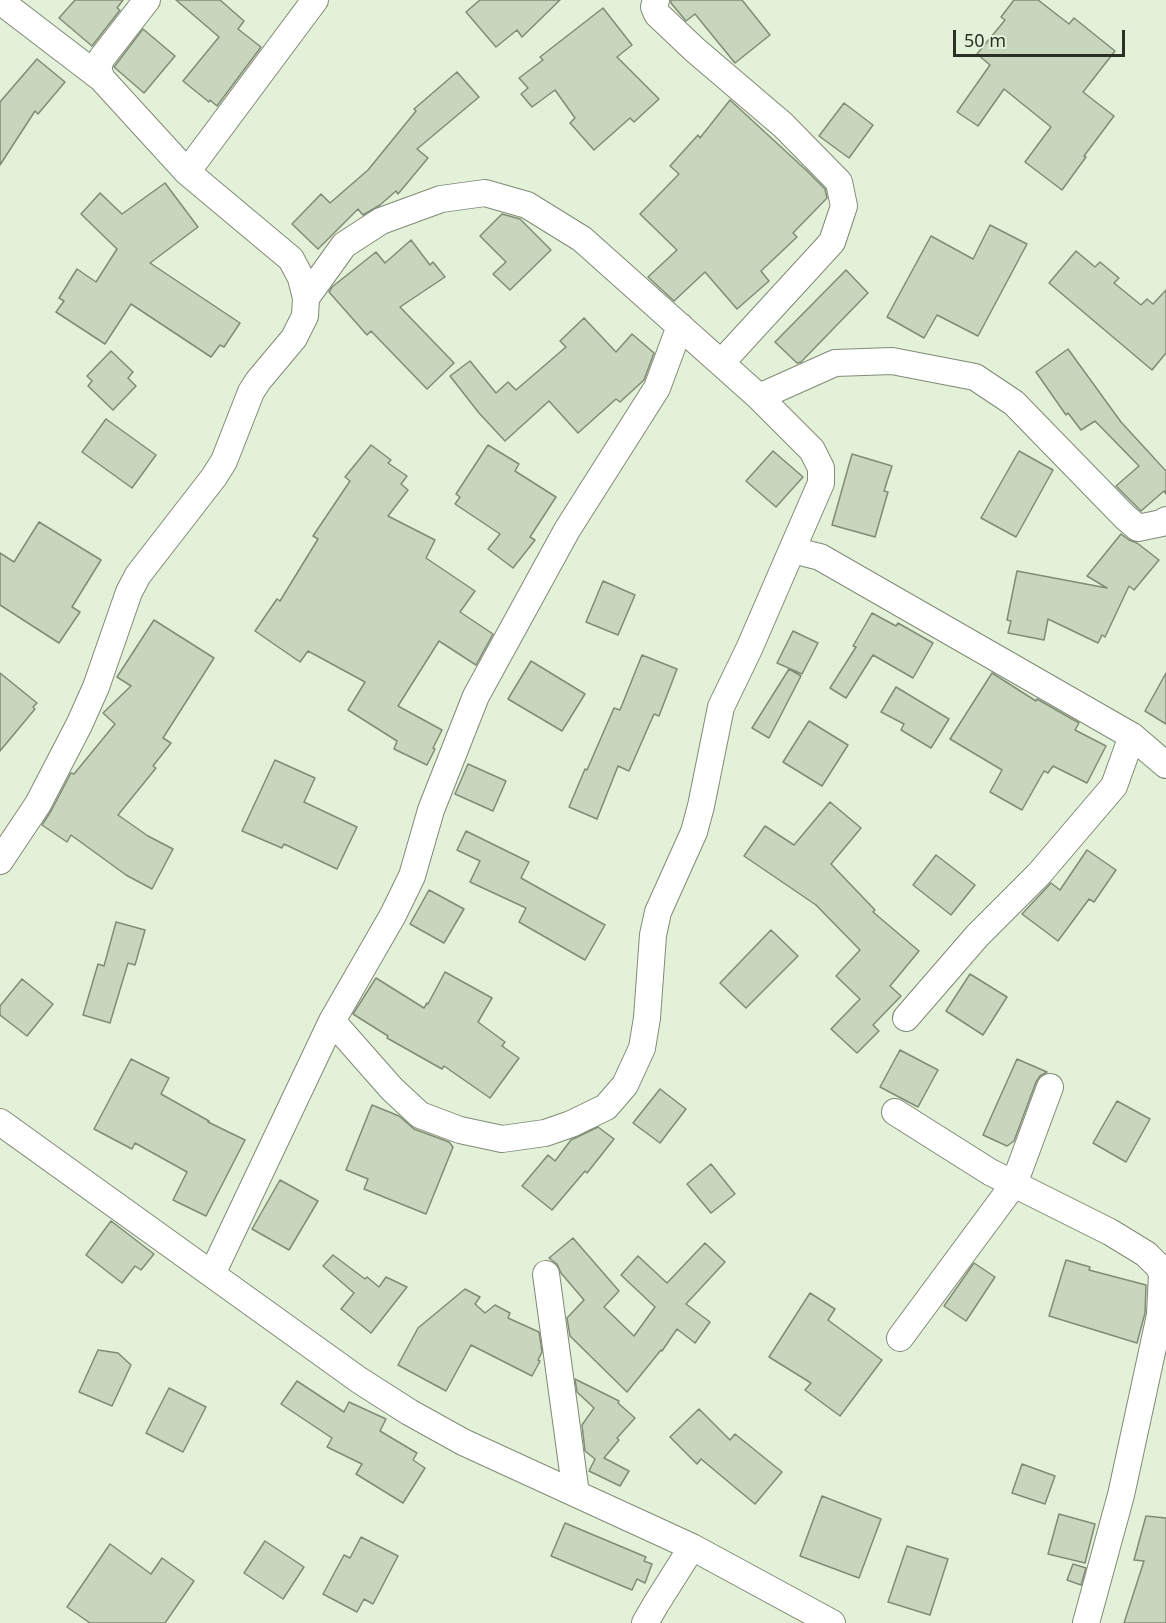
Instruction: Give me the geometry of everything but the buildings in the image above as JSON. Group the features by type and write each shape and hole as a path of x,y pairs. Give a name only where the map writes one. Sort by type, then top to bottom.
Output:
{"street":[{"path":"102,79 99,69 101,59 147,0"},
{"path":"188,172 315,0"},
{"path":"656,0 654,7 657,14 695,50 783,125 839,183 844,207 832,242 721,363"},
{"path":"0,861 38,804 80,725 96,687 129,592 138,574 224,461 255,386 294,338 305,316 306,298 301,278 291,259 188,172 102,79 1,4"},
{"path":"306,298 344,245 381,221 441,199 485,193 527,205 582,239 680,326 759,397 812,450 821,468 821,483 721,708 694,832 658,912 653,935 647,1018 642,1048 626,1085 606,1107 571,1124 545,1133 502,1139 460,1130 420,1115 392,1089 332,1021"},
{"path":"212,1274 332,1021 393,915 412,876 431,810 476,696 567,530 657,388 680,326"},
{"path":"759,397 835,363 892,361 975,377 1014,403 1138,528 1166,520"},
{"path":"792,550 820,557 1132,736 1166,765"},
{"path":"906,1018 977,936 1039,874 1114,786 1132,736"},
{"path":"900,1338 1014,1184 1050,1087"},
{"path":"896,1112 990,1172 1110,1232 1146,1254 1162,1273 1161,1315 1120,1495 1086,1623"},
{"path":"0,1122 359,1380 409,1412 463,1442 692,1547 832,1623"},
{"path":"546,1274 576,1494"},
{"path":"645,1623 692,1547"}]}
